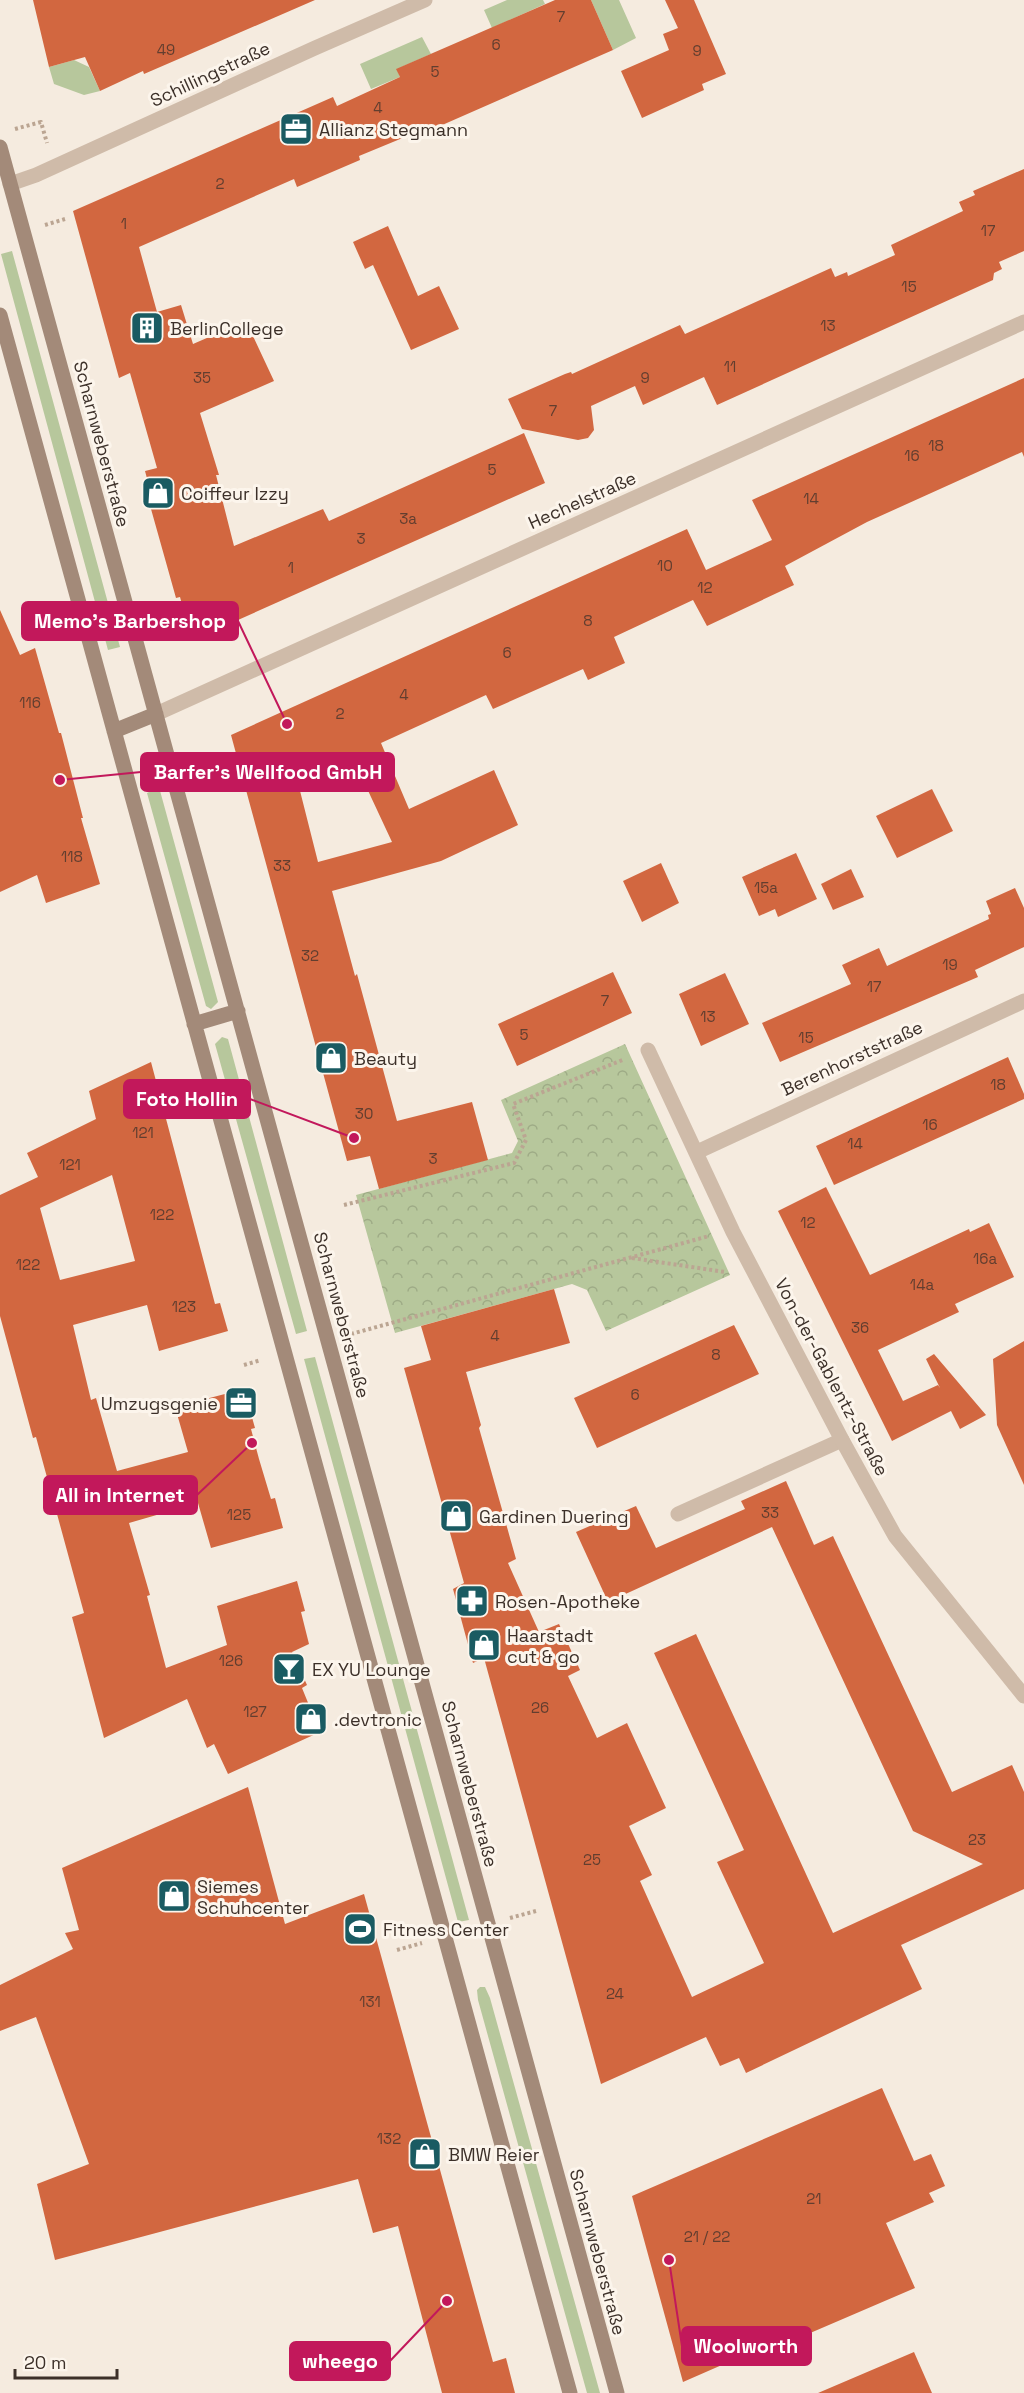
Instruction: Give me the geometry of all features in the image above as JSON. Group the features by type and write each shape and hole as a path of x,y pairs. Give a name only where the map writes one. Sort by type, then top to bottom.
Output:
{"main road":[{"name":"Scharnweberstraße","path":"0,147 5,185 156,714 617,2393"},
{"path":"0,315 570,2393"},
{"path":"114,730 156,714"},
{"path":"194,1024 238,1011"}],"street":[{"name":"Schillingstraße","path":"5,185 36,175 425,0"},
{"name":"Hechelstraße","path":"156,714 1024,322"},
{"name":"Berenhorststraße","path":"697,1152 1024,1002"},
{"name":"Von-der-Gablentz-Straße","path":"648,1050 732,1229 895,1536 1024,1696"},
{"path":"678,1514 842,1440"}],"path":[{"path":"10,130 41,122"},
{"path":"344,1205 514,1163 526,1140 513,1104 648,1050"},
{"path":"377,1326 732,1229"},
{"path":"628,1257 732,1273"}],"green space":[{"path":"507,0 543,0 545,4 492,28 484,10"},
{"path":"591,0 619,0 636,38 613,50"},
{"path":"422,37 431,54 397,69 400,77 371,89 360,64"},
{"path":"74,60 89,67 100,91 84,95 54,84 49,67"},
{"path":"12,251 120,647 108,650 1,254"},
{"path":"159,787 218,1002 211,1009 206,1006 147,793"},
{"path":"222,1037 228,1039 307,1331 296,1334 215,1044"},
{"path":"625,1044 730,1275 606,1331 587,1290 572,1284 395,1333 356,1195 512,1153 518,1141 501,1100"},
{"path":"315,1357 469,1920 458,1922 304,1359"},
{"path":"485,1987 490,1998 600,2393 587,2393 478,2000 477,1990"}],"building":[{"path":"33,0 315,0 100,91 85,57 49,67"},
{"path":"555,0 591,0 613,50 424,133 422,130 359,156 360,160 297,187 294,179 139,247 157,312 181,305 193,344 246,321 274,381 200,413 219,475 216,475 234,546 323,509 329,521 524,433 545,483 202,636 189,631 180,597 176,598 151,509 155,508 145,471 157,468 130,373 119,378 73,211 333,97 337,106 400,77 396,69"},
{"path":"665,0 694,0 726,74 702,84 704,90 642,118 621,71 669,50 663,34 678,28"},
{"path":"1024,169 1024,251 999,262 1002,269 994,273 993,280 717,405 704,377 643,405 635,386 591,406 594,430 588,438 578,440 522,429 508,399 565,374 571,372 572,374 680,325 685,334 831,268 835,277 847,272 848,276 895,255 891,245 963,211 959,202 975,195 973,191"},
{"path":"388,226 418,296 439,286 459,329 411,350 373,265 365,269 353,242"},
{"path":"1024,378 1024,457 1022,452 867,522 785,566 794,585 707,626 693,600 614,637 625,663 588,680 583,669 493,709 486,695 381,743 409,809 494,770 518,825 441,861 332,891 397,1121 472,1102 488,1160 379,1189 370,1156 347,1161 231,735 687,529 706,570 772,540 752,500","holes":["350,752 392,842 318,862 296,775"]},
{"path":"0,610 20,655 35,648 59,733 61,733 83,818 81,818 100,884 46,903 37,875 0,892"},
{"path":"932,789 953,831 897,858 876,816"},
{"path":"796,853 817,899 778,917 775,909 759,916 742,877"},
{"path":"661,863 679,903 642,922 623,881"},
{"path":"851,869 864,897 833,910 821,884"},
{"path":"1015,888 1024,908 1024,947 975,970 978,977 780,1062 762,1023 851,984 842,965 879,948 887,966 989,919 988,915 991,914 986,901"},
{"path":"613,972 632,1013 517,1066 498,1024"},
{"path":"725,973 749,1024 701,1046 679,994"},
{"path":"1008,1057 1024,1099 834,1185 816,1146"},
{"path":"151,1062 215,1304 220,1303 228,1331 159,1351 147,1305 73,1325 91,1400 96,1398 117,1471 188,1452 175,1407 244,1389 255,1428 251,1429 259,1459 271,1499 275,1498 283,1528 211,1548 198,1503 129,1523 150,1595 147,1596 166,1668 227,1645 217,1606 297,1581 305,1611 301,1612 309,1644 292,1652 307,1685 302,1688 320,1732 228,1774 214,1744 207,1748 187,1699 104,1738 72,1617 84,1613 0,1316 0,1195 38,1177 27,1153 96,1119 89,1091","holes":["112,1175 135,1261 60,1280 40,1208"]},
{"path":"826,1187 870,1275 969,1229 970,1232 989,1223 1014,1277 955,1304 959,1312 878,1350 903,1401 938,1385 940,1388 926,1359 934,1354 986,1415 960,1429 951,1411 892,1441 778,1211"},
{"path":"554,1289 570,1343 466,1372 481,1425 479,1428 516,1559 508,1563 539,1632 559,1624 580,1670 568,1676 597,1738 627,1723 666,1808 629,1826 652,1875 640,1881 692,1997 764,1963 717,1862 744,1850 654,1653 696,1634 833,1933 983,1864 913,1831 772,1527 608,1602 576,1532 636,1506 656,1548 745,1509 741,1501 786,1481 814,1545 833,1536 952,1792 1012,1765 1024,1792 1024,1889 901,1945 922,1989 746,2073 739,2058 720,2066 706,2037 601,2084 484,1658 473,1663 453,1589 464,1583 404,1368 431,1360 421,1326"},
{"path":"734,1325 759,1374 597,1448 574,1398"},
{"path":"1024,1341 1024,1485 997,1425 993,1359"},
{"path":"248,1787 285,1924 364,1894 493,2362 506,2358 515,2393 442,2393 398,2226 373,2233 358,2179 55,2260 37,2184 89,2164 36,2017 0,2031 0,1985 73,1949 65,1933 79,1930 62,1868"},
{"path":"882,2088 914,2161 931,2154 945,2186 929,2193 934,2202 886,2223 915,2288 766,2352 763,2347 683,2382 632,2196"},
{"path":"914,2352 932,2393 818,2393"}],"place":[{"name":"Allianz Stegmann","path":"296,129"},
{"name":"BerlinCollege","path":"147,328"},
{"name":"Coiffeur Izzy","path":"158,493"},
{"name":"Memo's Barbershop","path":"287,724"},
{"name":"Barfer's Wellfood GmbH","path":"60,780"},
{"name":"Beauty","path":"331,1058"},
{"name":"Foto Hollin","path":"354,1138"},
{"name":"Umzugsgenie","path":"241,1403"},
{"name":"All in Internet","path":"252,1443"},
{"name":"Gardinen Duering","path":"456,1516"},
{"name":"Rosen-Apotheke","path":"472,1601"},
{"name":"Haarstadt cut & go","path":"484,1645"},
{"name":"EX YU Lounge","path":"289,1669"},
{"name":".devtronic","path":"311,1719"},
{"name":"Siemes Schuhcenter","path":"174,1896"},
{"name":"Fitness Center","path":"360,1929"},
{"name":"BMW Reier","path":"425,2154"},
{"name":"Woolworth","path":"669,2260"},
{"name":"wheego","path":"447,2301"}]}
